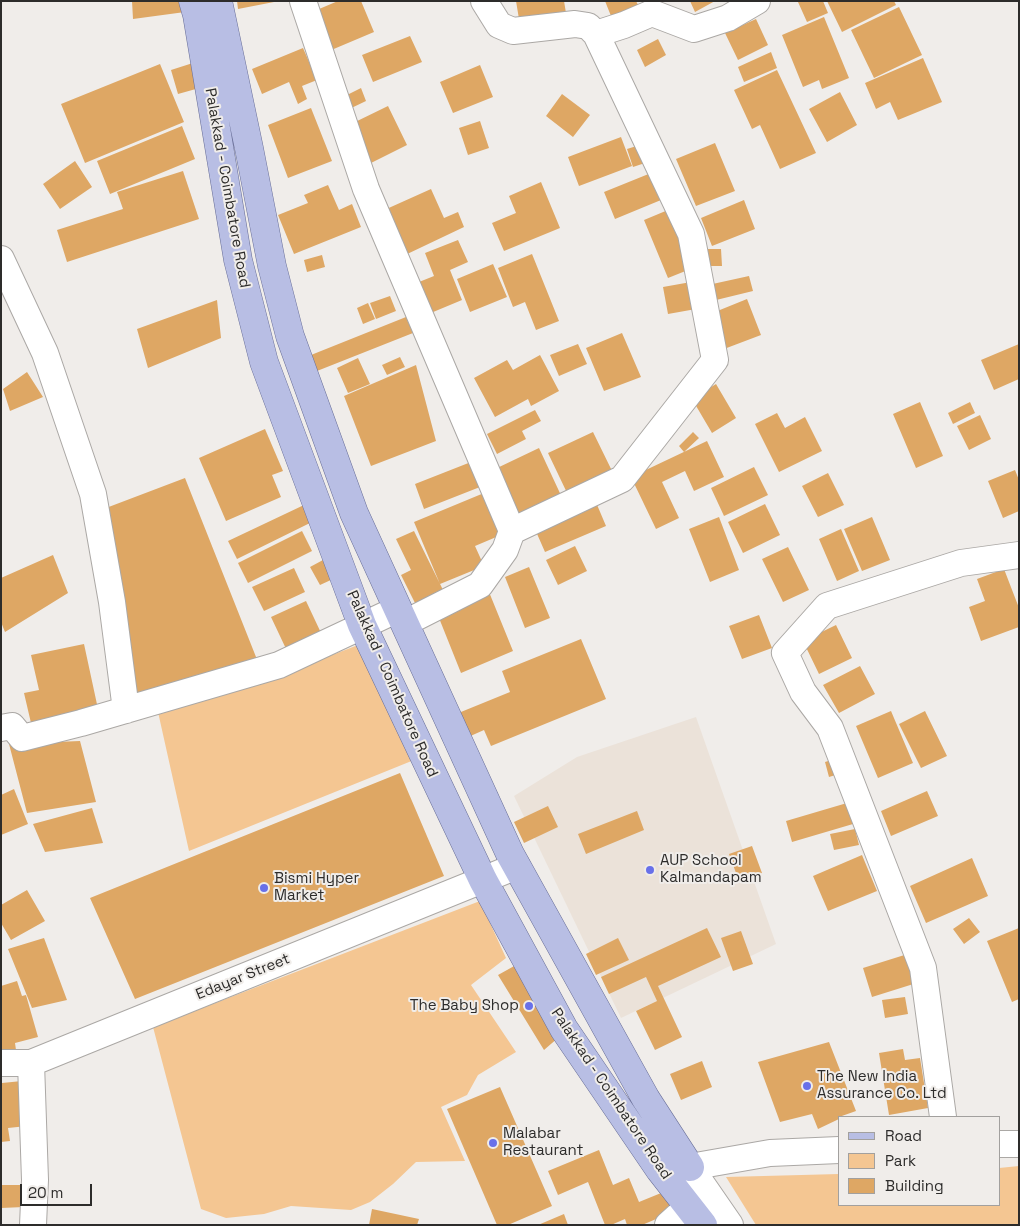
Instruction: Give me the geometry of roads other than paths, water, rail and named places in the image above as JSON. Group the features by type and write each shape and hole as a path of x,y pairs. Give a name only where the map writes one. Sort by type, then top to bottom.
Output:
{"main road":[{"name":"Palakkad - Coimbatore Road","path":"193,1 197,15 238,260 264,362 362,625 483,880 564,1029 660,1170 696,1215"},
{"name":"Palakkad - Coimbatore Road","path":"218,1 272,266 290,336 354,514 517,866 646,1099 690,1167"}],"street":[{"path":"1,728 12,726 22,738 279,665 362,625 401,616 480,585 505,550 512,531 366,188 303,1"},
{"path":"484,1 499,25 513,31 575,24 588,26 596,34 691,234 715,360 622,479 512,531"},
{"path":"596,34 624,25 650,7 694,29 728,18 757,1"},
{"path":"1,259 45,353 93,494 112,602 126,710"},
{"path":"943,1116 923,968 830,728 803,692 785,653 827,606 961,563 1019,555"},
{"name":"Edayar Street","path":"1,1064 31,1063 517,866"},
{"path":"31,1063 35,1180 33,1225"},
{"path":"1000,1144 1019,1144"},
{"path":"660,1170 690,1167 770,1153 838,1150"},
{"path":"690,1167 730,1225"},
{"path":"668,1225 696,1215"}],"place":[{"name":"AUP School Kalmandapam","path":"650,870"},
{"name":"Bismi Hyper Market","path":"264,888"},
{"name":"The Baby Shop","path":"529,1006"},
{"name":"The New India Assurance Co. Ltd","path":"807,1086"},
{"name":"Malabar Restaurant","path":"493,1143"}]}
